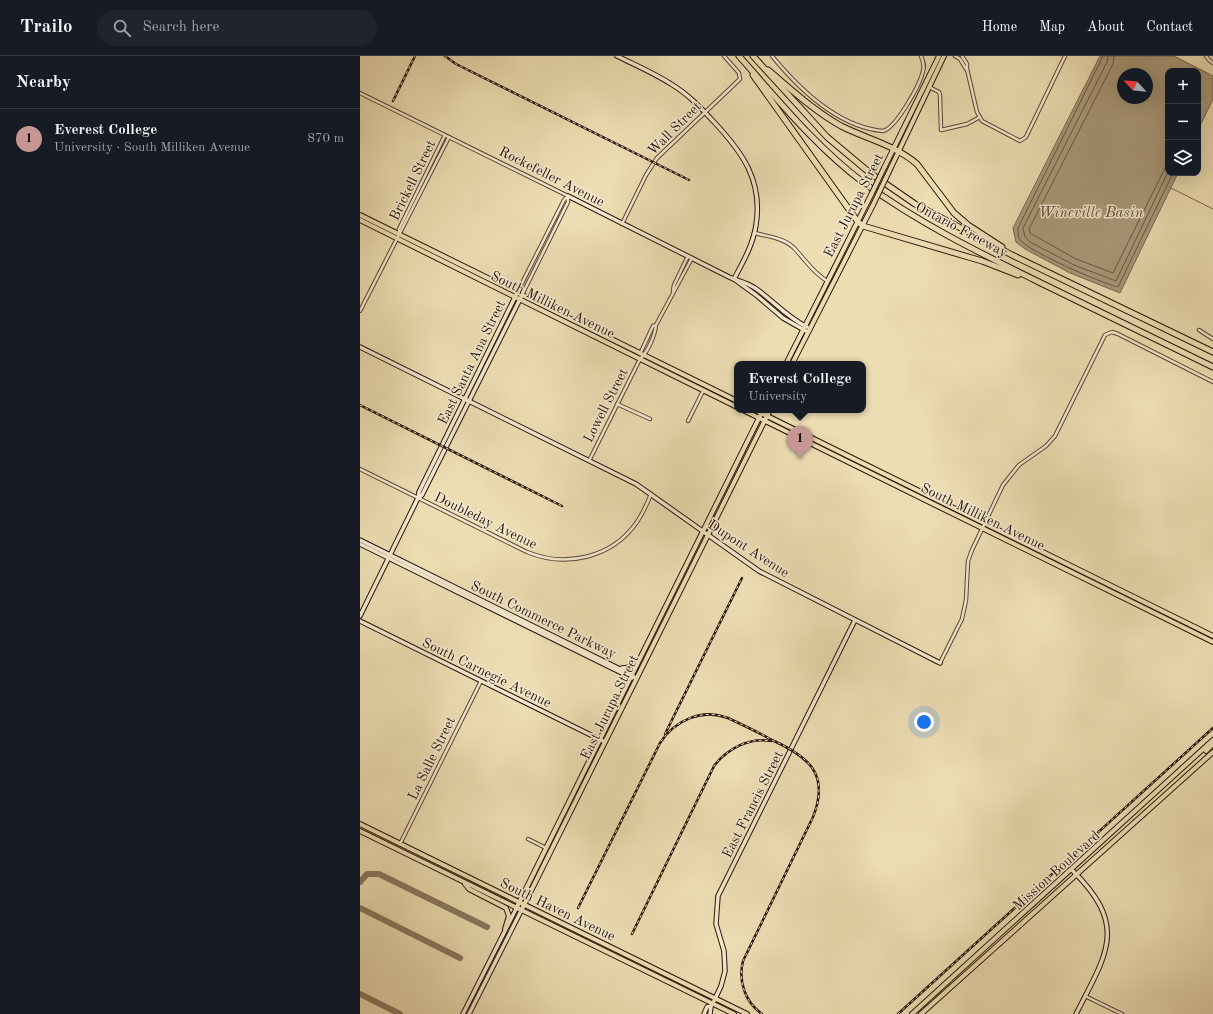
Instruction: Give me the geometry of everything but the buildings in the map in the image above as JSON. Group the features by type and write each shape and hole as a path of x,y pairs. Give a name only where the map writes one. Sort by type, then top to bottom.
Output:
{"highway":[{"name":"Ontario Freeway","path":"740,56 820,144 863,182 929,226 1029,277 1213,367"},
{"name":"Ontario Freeway","path":"753,56 827,137 870,173 928,212 1012,255 1213,352"},
{"path":"753,56 824,116 849,130 897,149 918,164 954,213 968,225 1012,255"},
{"path":"745,63 858,222 863,226 982,261 1018,275 1029,277"}],"main road":[{"name":"East Jurupa Street","path":"794,361 889,172 897,149 939,56"},
{"name":"East Jurupa Street","path":"788,361 884,168 897,149 944,56"},
{"name":"South Milliken Avenue","path":"360,214 398,236 734,405"},
{"name":"South Milliken Avenue","path":"360,220 398,236"},
{"name":"South Milliken Avenue","path":"518,296 642,354 734,400"},
{"name":"South Milliken Avenue","path":"749,413 1117,592 1213,642"},
{"name":"East Jurupa Street","path":"521,911 521,904 567,804 705,533 762,413"},
{"name":"South Milliken Avenue","path":"763,413 983,526"},
{"name":"East Jurupa Street","path":"516,909 521,904 578,796 605,742 640,660 768,413"},
{"name":"South Milliken Avenue","path":"1117,592 1213,636"},
{"name":"Mission Boulevard","path":"912,1014 1072,870 1213,740"},
{"path":"1128,818 1213,744"},
{"name":"Mission Boulevard","path":"921,1014 1213,751"},
{"path":"578,796 576,792 584,771"},
{"path":"560,831 560,826 569,808 567,804"},
{"name":"South Haven Avenue","path":"360,824 747,1014"},
{"name":"South Haven Avenue","path":"360,831 712,1005 734,1014"},
{"path":"465,883 469,889 506,908 509,916 505,929"}],"street":[{"path":"617,56 671,84 690,97 735,145 749,167 755,186 757,202 754,233 748,251 734,279"},
{"name":"Wall Street","path":"622,224 646,175 657,158 738,81 740,77 724,56"},
{"path":"772,56 801,87 828,108 857,124 884,131 888,130 894,123 916,88 924,69 921,56"},
{"path":"955,56 960,59 966,69 980,118 989,126 1022,141 1026,137 1065,56"},
{"path":"962,56 967,64 966,69"},
{"path":"1206,56 1213,63"},
{"path":"929,87 939,92 940,95 942,119 939,125 941,130 967,124 980,118"},
{"name":"Rockefeller Avenue","path":"360,93 734,279 741,280 755,288 788,316 809,330"},
{"name":"Brickell Street","path":"398,236 399,229 445,135"},
{"name":"Brickell Street","path":"360,311 449,137"},
{"name":"East Santa Ana Street","path":"360,616 418,498 422,495 518,296 568,202 568,196"},
{"path":"754,233 775,238 789,245 815,273 827,281"},
{"name":"Lowell Street","path":"589,461 642,354 656,330 656,325 673,291 674,285 690,257"},
{"path":"1199,330 1213,339"},
{"path":"940,663 962,619 966,600 968,561 983,526 1003,486 1013,471 1046,446 1057,432 1104,337 1110,332 1118,334 1213,382"},
{"name":"Dupont Avenue","path":"360,347 572,452 652,494 760,571 940,663"},
{"path":"688,420 704,390"},
{"path":"617,404 650,419"},
{"name":"Doubleday Avenue","path":"360,469 527,552 545,558 564,560 592,556 617,543 637,522 652,494"},
{"name":"South Commerce Parkway","path":"360,540 389,556 633,677"},
{"name":"South Commerce Parkway","path":"360,544 389,556 633,677"},
{"name":"East Francis Street","path":"710,1014 725,971 724,951 716,924 718,896 855,620"},
{"name":"South Carnegie Avenue","path":"360,621 605,742"},
{"path":"617,668 628,669 633,667 640,660"},
{"name":"La Salle Street","path":"400,844 481,681"},
{"path":"528,839 546,848"},
{"path":"1072,870 1099,902 1106,919 1108,933 1103,961 1076,1014"},
{"name":"East Jurupa Street","path":"463,1014 516,909"},
{"name":"East Jurupa Street","path":"469,1014 521,911"},
{"path":"481,977 497,957 502,936"},
{"path":"1085,996 1122,1014"},
{"name":"East Francis Street","path":"704,1014 707,1007 712,1005"}],"water":[{"name":"Wineville Basin","path":"1100,56 1174,56 1197,68 1165,68 1165,176 1177,176 1120,293 1070,273 1025,249 1016,242 1013,228"},
{"name":"Wineville Basin","path":"1201,70 1213,76 1213,99 1201,124"}],"waterway":[{"path":"1171,188 1213,209"}],"taxiway":[{"path":"360,882 367,874 379,874 487,927"},
{"path":"360,908 460,958"},
{"path":"360,994 400,1014"}],"railway":[{"path":"393,101 415,56"},
{"path":"445,56 456,64 689,180"},
{"path":"360,405 562,506"},
{"path":"665,734 742,578"},
{"path":"578,908 660,743 673,728 681,722 699,715 718,715 728,718 785,746 806,760 813,769 817,778 819,789 818,802 813,817 743,961 741,976 744,990 751,1003 762,1014"},
{"path":"898,1014 1213,728"},
{"path":"632,934 714,766 725,754 739,746 755,741 771,741"}],"place":[{"name":"Everest College","path":"800,459"}]}
